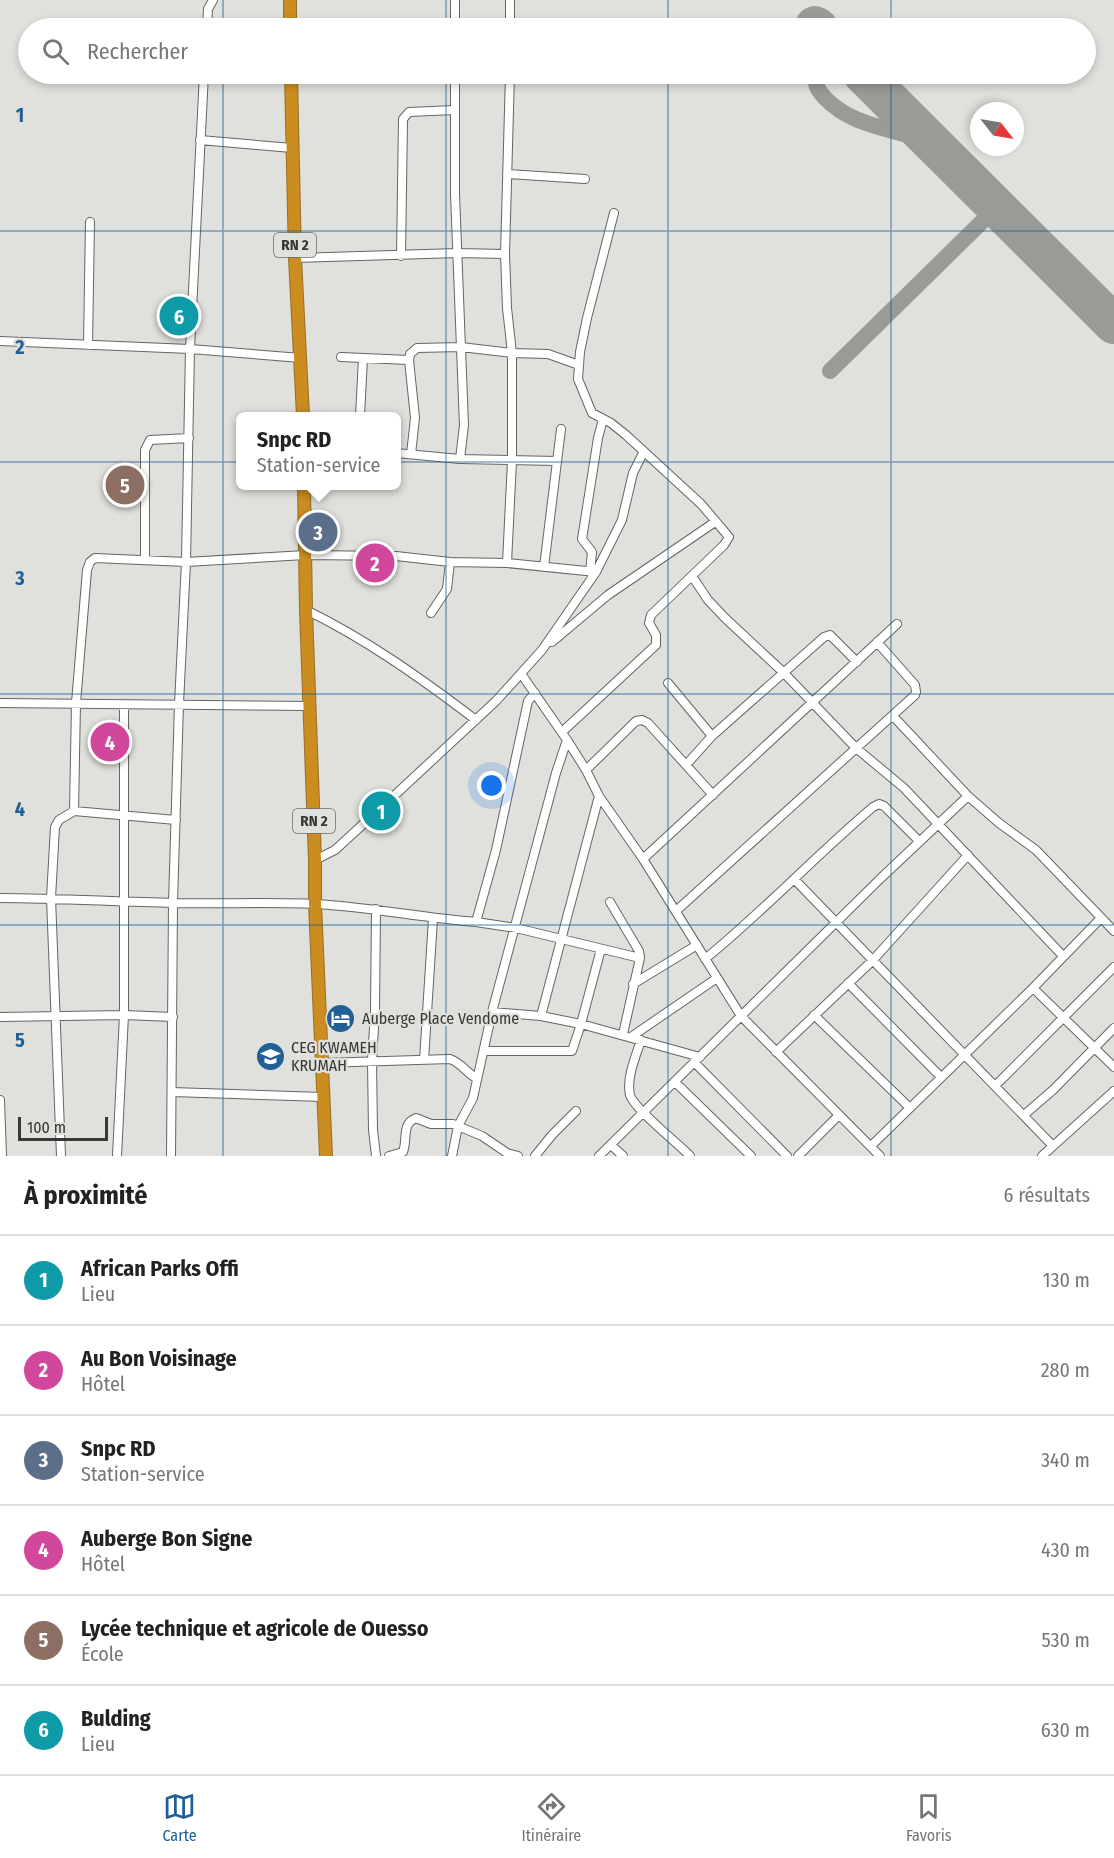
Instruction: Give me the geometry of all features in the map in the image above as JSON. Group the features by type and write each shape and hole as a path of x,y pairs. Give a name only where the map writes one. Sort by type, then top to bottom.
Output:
{"highway":[{"path":"290,0 290,18"},
{"name":"RN 2","path":"291,84 295,258 303,412"},
{"name":"RN 2","path":"304,490 315,904 326,1156"}],"street":[{"path":"208,18 208,9 213,0"},
{"path":"455,0 455,18"},
{"path":"510,0 510,18"},
{"path":"171,1156 173,903 179,704 186,562 190,350 203,84"},
{"path":"455,84 464,431 460,459"},
{"path":"507,563 512,461 512,353 507,308 506,254 510,84"},
{"path":"401,256 403,118 409,112 455,110"},
{"path":"200,140 292,148"},
{"path":"507,174 585,179"},
{"path":"561,732 656,645 657,635 650,623 651,615 729,539 729,535 701,504 626,435 596,416 590,409 578,379 587,318 614,213"},
{"path":"88,345 90,222"},
{"path":"295,258 458,253 506,254"},
{"path":"0,341 301,358"},
{"path":"411,454 415,418 409,360 410,354 417,348 461,347 512,353 548,354 579,365"},
{"path":"340,357 409,360"},
{"path":"360,412 363,358"},
{"path":"593,572 592,552 582,539 603,419"},
{"path":"544,567 561,429"},
{"path":"146,560 145,450 150,440 189,438"},
{"path":"401,453 460,459 557,461"},
{"path":"315,860 337,848 476,720 522,675 543,650 593,572 622,520 633,473 643,453"},
{"path":"543,650 608,595 715,522"},
{"path":"74,811 76,703 87,570 90,562 95,558 186,562 305,555 396,556 450,562 507,563 593,572"},
{"path":"431,613 447,589 450,562"},
{"path":"692,576 714,606 783,672 856,748 904,788 1063,957"},
{"path":"306,610 335,624 370,646 476,720"},
{"path":"643,859 897,624"},
{"path":"686,765 712,736 827,634 857,662"},
{"path":"676,911 915,695 916,688 877,642"},
{"path":"522,675 567,740 599,796 643,859 741,1016 880,1156"},
{"path":"668,683 712,736"},
{"path":"476,922 496,850 528,701 535,693"},
{"path":"0,703 310,706"},
{"path":"117,1156 124,1015 124,705"},
{"path":"893,716 968,796 999,823 1036,850 1114,931"},
{"path":"586,770 636,721 642,720 648,723 713,795"},
{"path":"452,1156 458,1125 473,1098 492,1012 556,773 567,740"},
{"path":"541,1016 599,796"},
{"path":"599,1156 936,824 968,796"},
{"path":"705,959 747,924 839,835 873,807 879,804 884,806 919,841"},
{"path":"61,1156 51,898 55,827 59,820 74,811 176,819"},
{"path":"776,1052 873,960 969,855"},
{"path":"794,879 835,924 873,960 1053,1146"},
{"path":"0,898 315,904 376,909 433,919 516,928 640,958"},
{"path":"610,902 633,939 640,958 633,984 627,1035"},
{"path":"376,909 372,1062 376,1156"},
{"path":"871,1146 1033,988 1101,918"},
{"path":"424,1060 433,919"},
{"path":"633,984 697,945"},
{"path":"484,1051 569,1052 573,1049 601,949"},
{"path":"994,1086 1114,967"},
{"path":"627,1035 717,978"},
{"path":"848,983 941,1077"},
{"path":"1033,988 1114,1067"},
{"path":"492,1012 541,1016 581,1024 627,1035 697,1060 787,1156"},
{"path":"0,1017 124,1015 173,1017"},
{"path":"813,1015 909,1107"},
{"path":"1023,1115 1053,1090 1114,1028"},
{"path":"642,1040 634,1063 629,1090 633,1102 690,1156"},
{"path":"321,1063 450,1059 458,1062 476,1078"},
{"path":"675,1082 751,1156"},
{"path":"1042,1156 1114,1091"},
{"path":"172,1092 323,1097"},
{"path":"0,1103 2,1156"},
{"path":"535,1156 576,1111"},
{"path":"798,1156 839,1115"},
{"path":"389,1156 403,1152 405,1128 412,1119 416,1118 436,1125 451,1123 458,1125 482,1136 507,1153 518,1156"},
{"path":"611,1145 623,1156"}],"taxiway":[{"path":"816,84 823,95 850,116 936,146"},
{"path":"884,84 887,97"},
{"path":"830,371 997,207"}],"runway":[{"path":"873,84 1114,324"}],"place":[{"name":"Bulding","path":"179,316"},
{"name":"Lycée technique et agricole de Ouesso","path":"125,485"},
{"name":"Snpc RD","path":"318,532"},
{"name":"Au Bon Voisinage","path":"375,563"},
{"name":"Auberge Bon Signe","path":"110,742"},
{"name":"African Parks Offi","path":"381,811"},
{"name":"Auberge Place Vendome","path":"341,1018"},
{"name":"CEG KWAMEH KRUMAH","path":"270,1056"}]}
